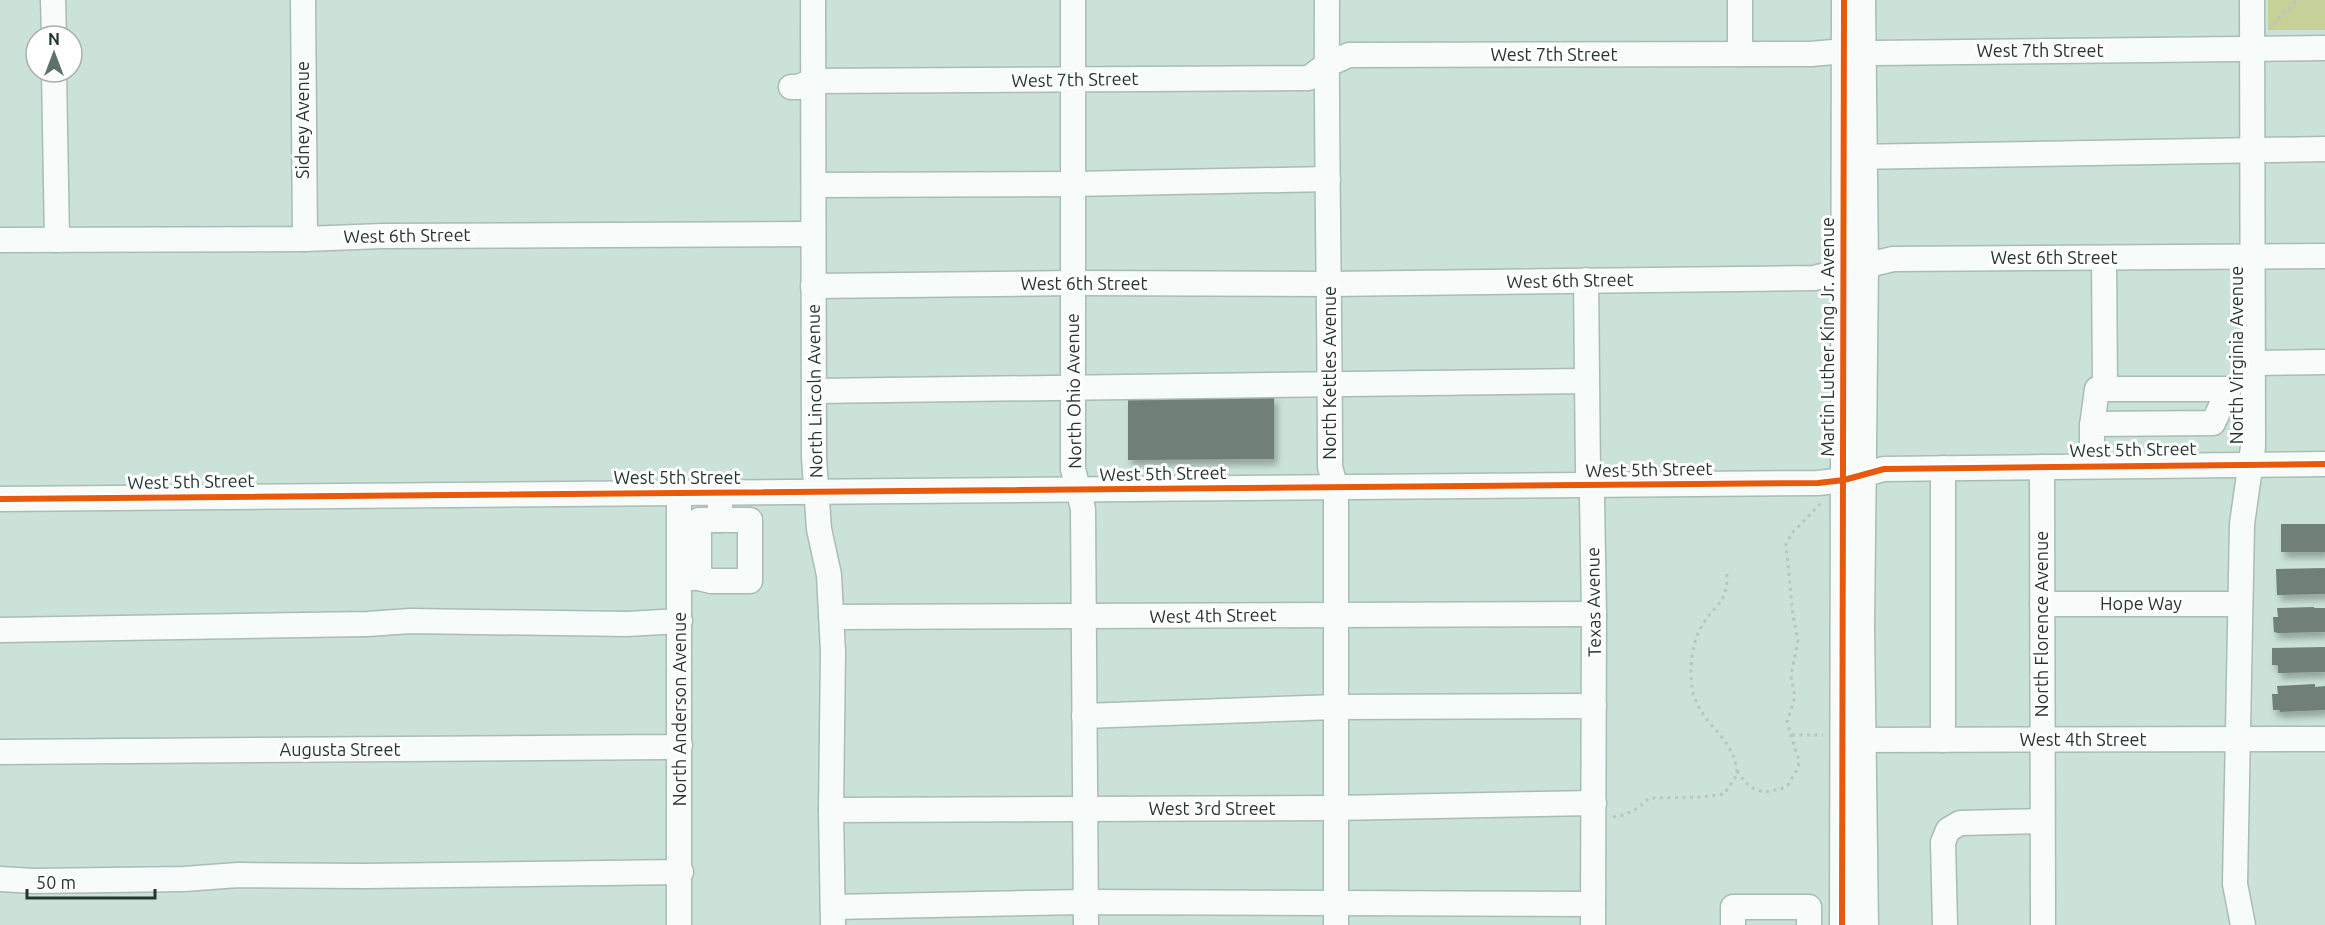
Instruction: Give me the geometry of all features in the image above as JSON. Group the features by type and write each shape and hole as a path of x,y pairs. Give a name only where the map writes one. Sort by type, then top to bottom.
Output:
{"street":[{"path":"53,0 54,24"},
{"name":"Sidney Avenue","path":"303,0 304,239"},
{"name":"North Lincoln Avenue","path":"813,0 802,84 814,185 814,458 819,529 829,575 832,617 833,916"},
{"name":"North Ohio Avenue","path":"1072,0 1073,469 1083,509 1085,914"},
{"name":"North Kettles Avenue","path":"1327,0 1330,467 1336,488 1336,914"},
{"path":"1740,0 1740,54"},
{"name":"Martin Luther King Jr. Avenue","path":"1844,0 1854,52"},
{"name":"Martin Luther King Jr. Avenue","path":"1842,925 1846,739 1862,627 1845,484 1842,271 1854,157 1854,52 1863,0"},
{"name":"North Virginia Avenue","path":"2242,925 2235,884 2240,604 2242,524 2253,447 2241,389 2252,363 2251,149 2259,41 2252,0"},
{"name":"West 7th Street","path":"802,84 1309,78 1326,64 1349,55 1820,54 2259,41 2325,48"},
{"path":"54,84 57,240"},
{"path":"1854,157 2325,149"},
{"name":"Martin Luther King Jr. Avenue","path":"1845,484 1866,444 1866,266 1854,157"},
{"path":"814,185 1073,184 1328,179"},
{"name":"West 6th Street","path":"0,240 813,234"},
{"name":"West 6th Street","path":"813,286 1073,283 1330,284 1814,278 1893,259 2325,256"},
{"path":"2104,258 2105,389"},
{"name":"Texas Avenue","path":"1586,280 1586,381 1594,614 1594,706 1601,810 1593,914"},
{"path":"2252,363 2325,362"},
{"path":"814,391 1586,381"},
{"path":"2092,466 2092,424 2097,389 2241,389"},
{"path":"2092,424 2213,423 2241,389"},
{"name":"West 5th Street","path":"0,499 1845,484 1884,470 2325,464"},
{"name":"North Florence Avenue","path":"2042,467 2043,925"},
{"path":"1943,468 1943,740"},
{"name":"North Anderson Avenue","path":"679,493 689,539 690,578 680,621 681,872 679,925"},
{"path":"720,493 720,520"},
{"path":"689,539 699,520 750,520 770,493"},
{"path":"690,578 711,581 750,581 750,520"},
{"name":"Hope Way","path":"2042,604 2240,604"},
{"name":"West 4th Street","path":"832,617 1594,614"},
{"path":"0,630 368,624 410,621 627,624 680,621"},
{"path":"1084,716 1336,706 1594,706"},
{"name":"Martin Luther King Jr. Avenue","path":"1846,739 1866,925"},
{"name":"West 4th Street","path":"1846,739 2325,739"},
{"name":"Augusta Street","path":"0,752 680,745"},
{"name":"West 3rd Street","path":"831,810 1336,808 1601,810"},
{"path":"1945,925 1943,842 1948,830 1960,823 2042,821"},
{"path":"0,879 34,881 184,879 238,875 364,876 681,872"},
{"path":"1733,925 1733,907 1809,907 1809,925"},
{"path":"833,916 1593,914"}],"path":[{"path":"2259,41 2296,0"},
{"path":"1726,573 1727,587 1723,601 1705,621 1696,639 1691,657 1695,703 1733,752 1737,771 1745,782 1754,789 1764,792 1781,789 1788,785 1795,776 1799,761 1787,722 1795,697 1791,676 1798,640 1793,616 1786,544 1792,533 1845,484"},
{"path":"1792,735 1846,739"},
{"path":"1601,810 1624,816 1650,798 1703,797 1724,794 1733,784 1737,771"}],"green space":[{"path":"2268,0 2325,0 2325,30 2268,30"}],"building":[{"path":"1274,396 1274,459 1128,460 1128,397"},
{"path":"2281,524 2325,524 2325,552 2281,552"},
{"path":"2325,568 2325,594 2277,595 2276,569"},
{"path":"2277,608 2325,608 2325,632 2274,632 2273,617 2278,617"},
{"path":"2325,647 2325,672 2278,673 2278,665 2272,665 2272,648"},
{"path":"2315,684 2315,687 2325,686 2325,710 2280,712 2280,710 2273,710 2272,694 2278,694 2277,686"}],"cycle path":[{"path":"1842,925 1844,0"},
{"path":"0,499 1818,483 1844,480 1884,469 2325,464"}]}
